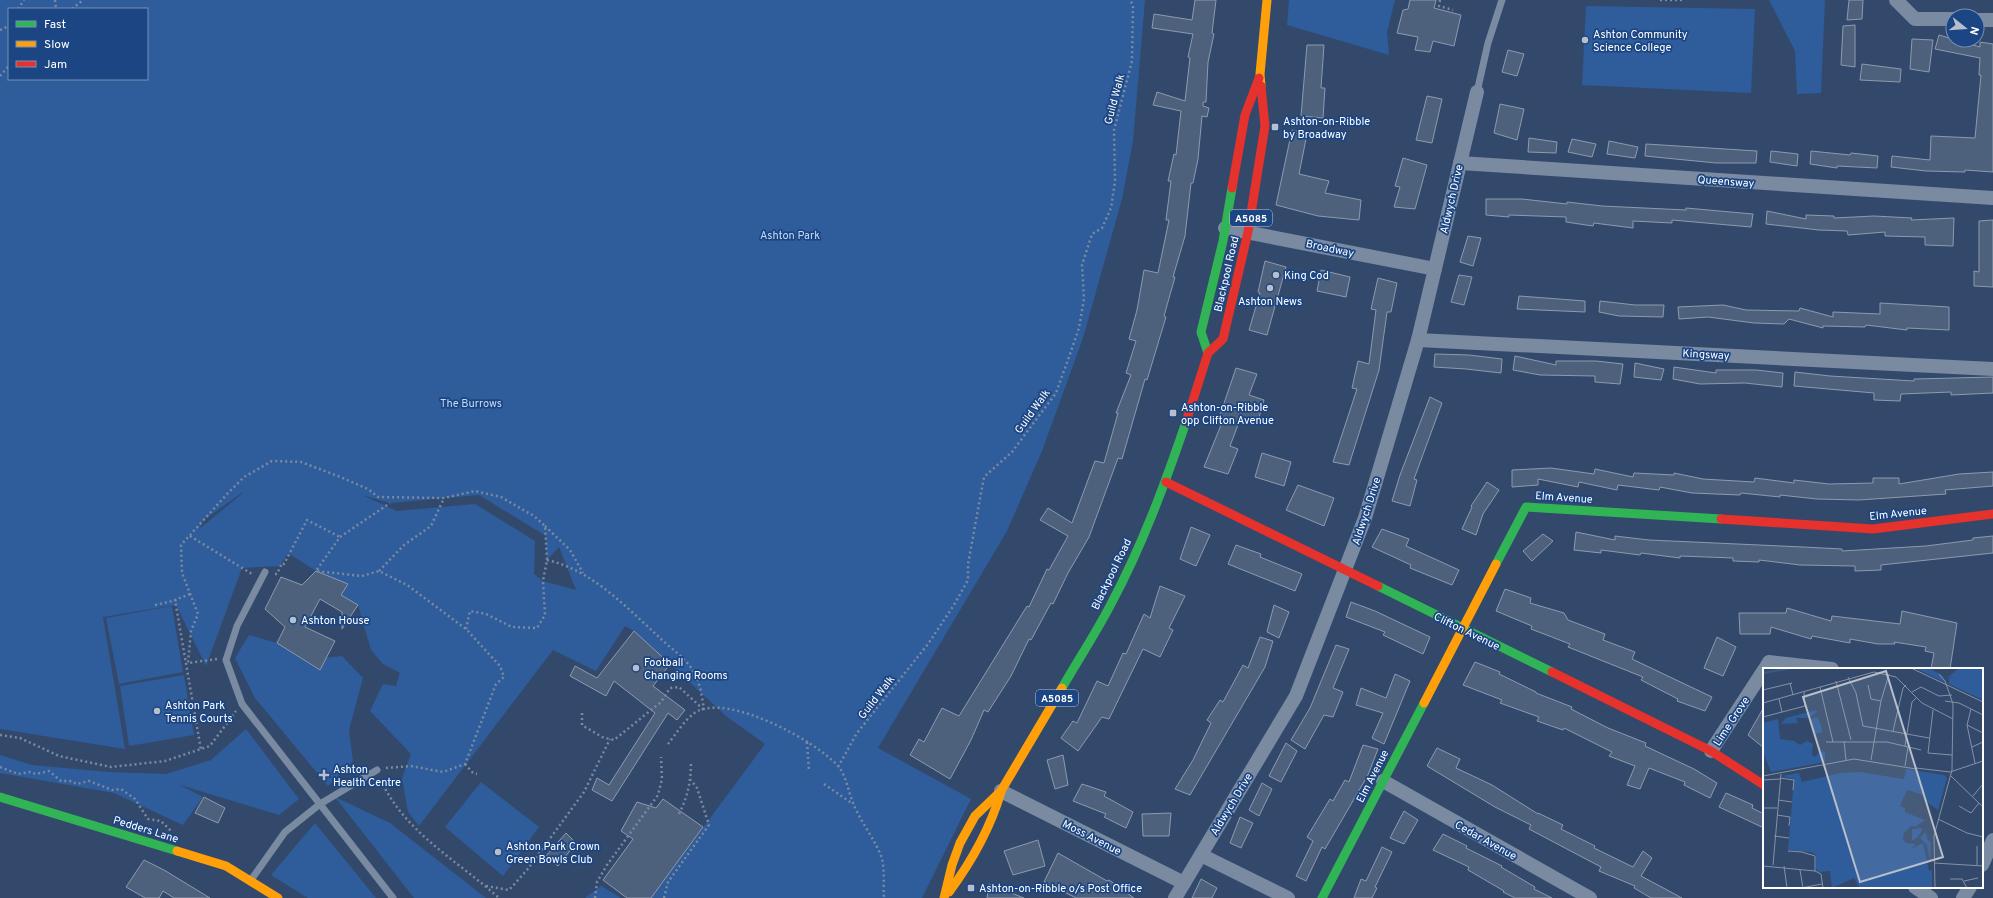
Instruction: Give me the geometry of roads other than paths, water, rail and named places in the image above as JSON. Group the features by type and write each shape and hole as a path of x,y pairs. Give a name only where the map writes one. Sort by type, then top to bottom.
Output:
{"main road":[{"name":"Blackpool Road","path":"944,898 952,865 960,843 975,816 1001,791 1111,604 1145,532 1166,482 1208,353 1223,339 1248,232 1265,118 1260,74 1267,0"},
{"name":"Blackpool Road","path":"1208,353 1201,332 1225,228 1245,115 1260,74"},
{"name":"Clifton Avenue","path":"1166,482 1345,572 1711,751 1763,784"},
{"name":"Elm Avenue","path":"1322,898 1526,507 1873,529 1993,514"},
{"name":"Blackpool Road","path":"944,898 968,868 996,813 1001,791"},
{"name":"Pedders Lane","path":"0,797 226,866 278,898"}],"street":[{"path":"1896,0 1915,19 1945,19"},
{"name":"Aldwych Drive","path":"1175,898 1296,696 1345,572 1365,518 1418,340 1477,92"},
{"name":"Queensway","path":"1460,163 1993,198"},
{"name":"Broadway","path":"1225,228 1434,269"},
{"name":"Kingsway","path":"1418,340 1993,369"},
{"name":"Lime Grove","path":"1766,668 1770,662 1823,668"},
{"name":"Lime Grove","path":"1711,751 1763,672"},
{"name":"Cedar Avenue","path":"1383,781 1590,898"},
{"name":"Moss Avenue","path":"1001,791 1184,883"},
{"path":"1983,863 1993,840"},
{"path":"1201,855 1288,898"},
{"path":"1916,888 1931,898"},
{"path":"1963,898 1969,888"}],"lane":[{"path":"1477,92 1488,43 1502,0"},
{"path":"265,572 237,626 226,660 242,704 393,898"},
{"path":"250,881 285,832 320,804 377,770"}],"place":[{"name":"Ashton Community Science College","path":"1585,40"},
{"name":"Ashton-on-Ribble by Broadway","path":"1275,127"},
{"name":"King Cod","path":"1276,275"},
{"name":"Ashton News","path":"1270,288"},
{"name":"Ashton-on-Ribble opp Clifton Avenue","path":"1173,413"},
{"name":"Ashton House","path":"293,620"},
{"name":"Football Changing Rooms","path":"636,668"},
{"name":"Ashton Park Tennis Courts","path":"157,711"},
{"name":"Ashton Health Centre","path":"324,775"},
{"name":"Ashton Park Crown Green Bowls Club","path":"498,852"},
{"name":"Ashton-on-Ribble o/s Post Office","path":"971,888"}],"park label":[{"name":"Ashton Park","path":"790,235"},
{"name":"The Burrows","path":"471,403"}]}
